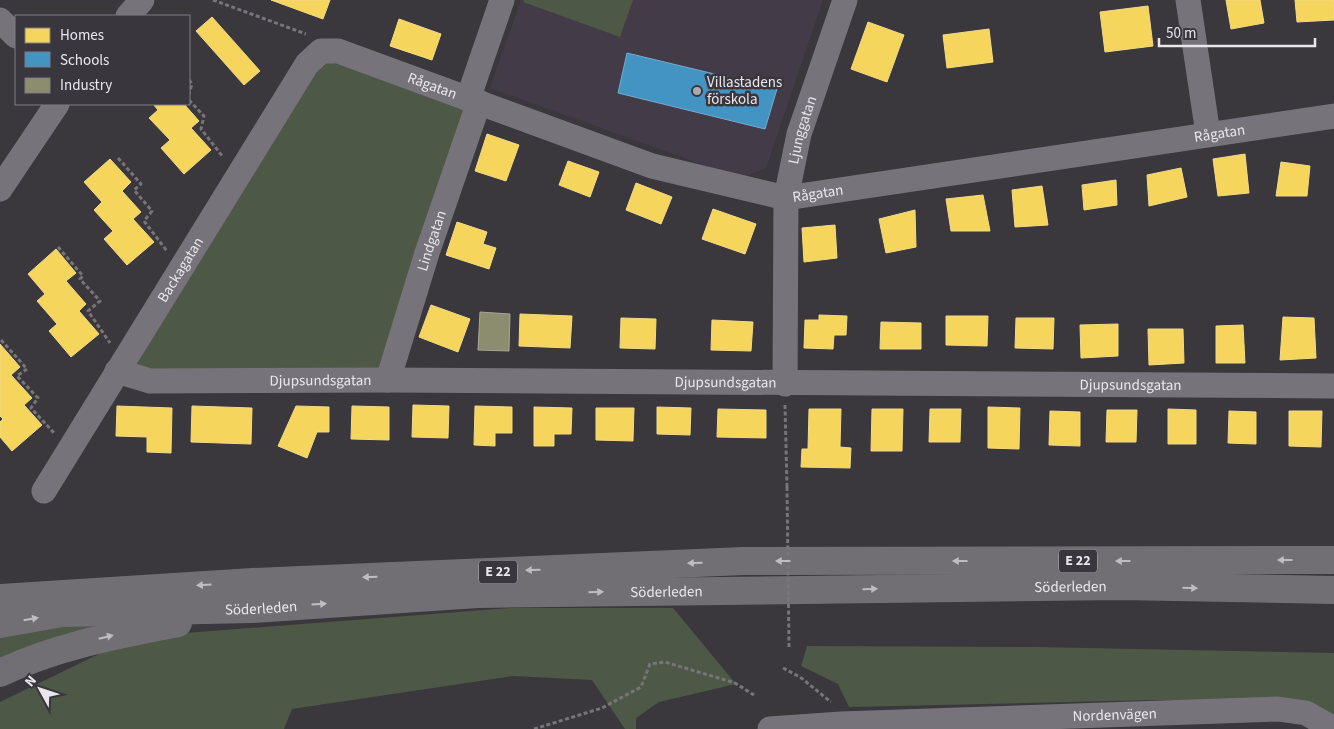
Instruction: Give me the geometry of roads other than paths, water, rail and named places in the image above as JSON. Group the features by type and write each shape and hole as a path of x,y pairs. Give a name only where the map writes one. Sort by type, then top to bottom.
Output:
{"highway":[{"name":"Söderleden","path":"0,598 263,581 744,561 1334,560"},
{"name":"Söderleden","path":"0,624 62,613 253,609 477,594 1120,586 1334,590"},
{"name":"E 22","path":"0,673 58,649 114,635 253,609"}],"street":[{"path":"129,15 142,0"},
{"name":"Lindgatan","path":"388,380 474,101 502,0"},
{"name":"Ljunggatan","path":"785,384 786,198 799,134 845,0"},
{"path":"1188,0 1208,134"},
{"path":"0,20 15,35"},
{"name":"Rågatan","path":"321,51 338,51 652,166 786,198 1334,116"},
{"name":"Backagatan","path":"44,492 181,270 237,175 307,64 321,51"},
{"path":"0,189 56,105"},
{"name":"Djupsundsgatan","path":"120,366 150,381 388,380 1334,386"},
{"name":"Nordenvägen","path":"770,729 841,724 1192,720 1278,709 1306,713 1334,729"}],"place":[{"name":"Villastadens förskola","path":"697,91"}]}
